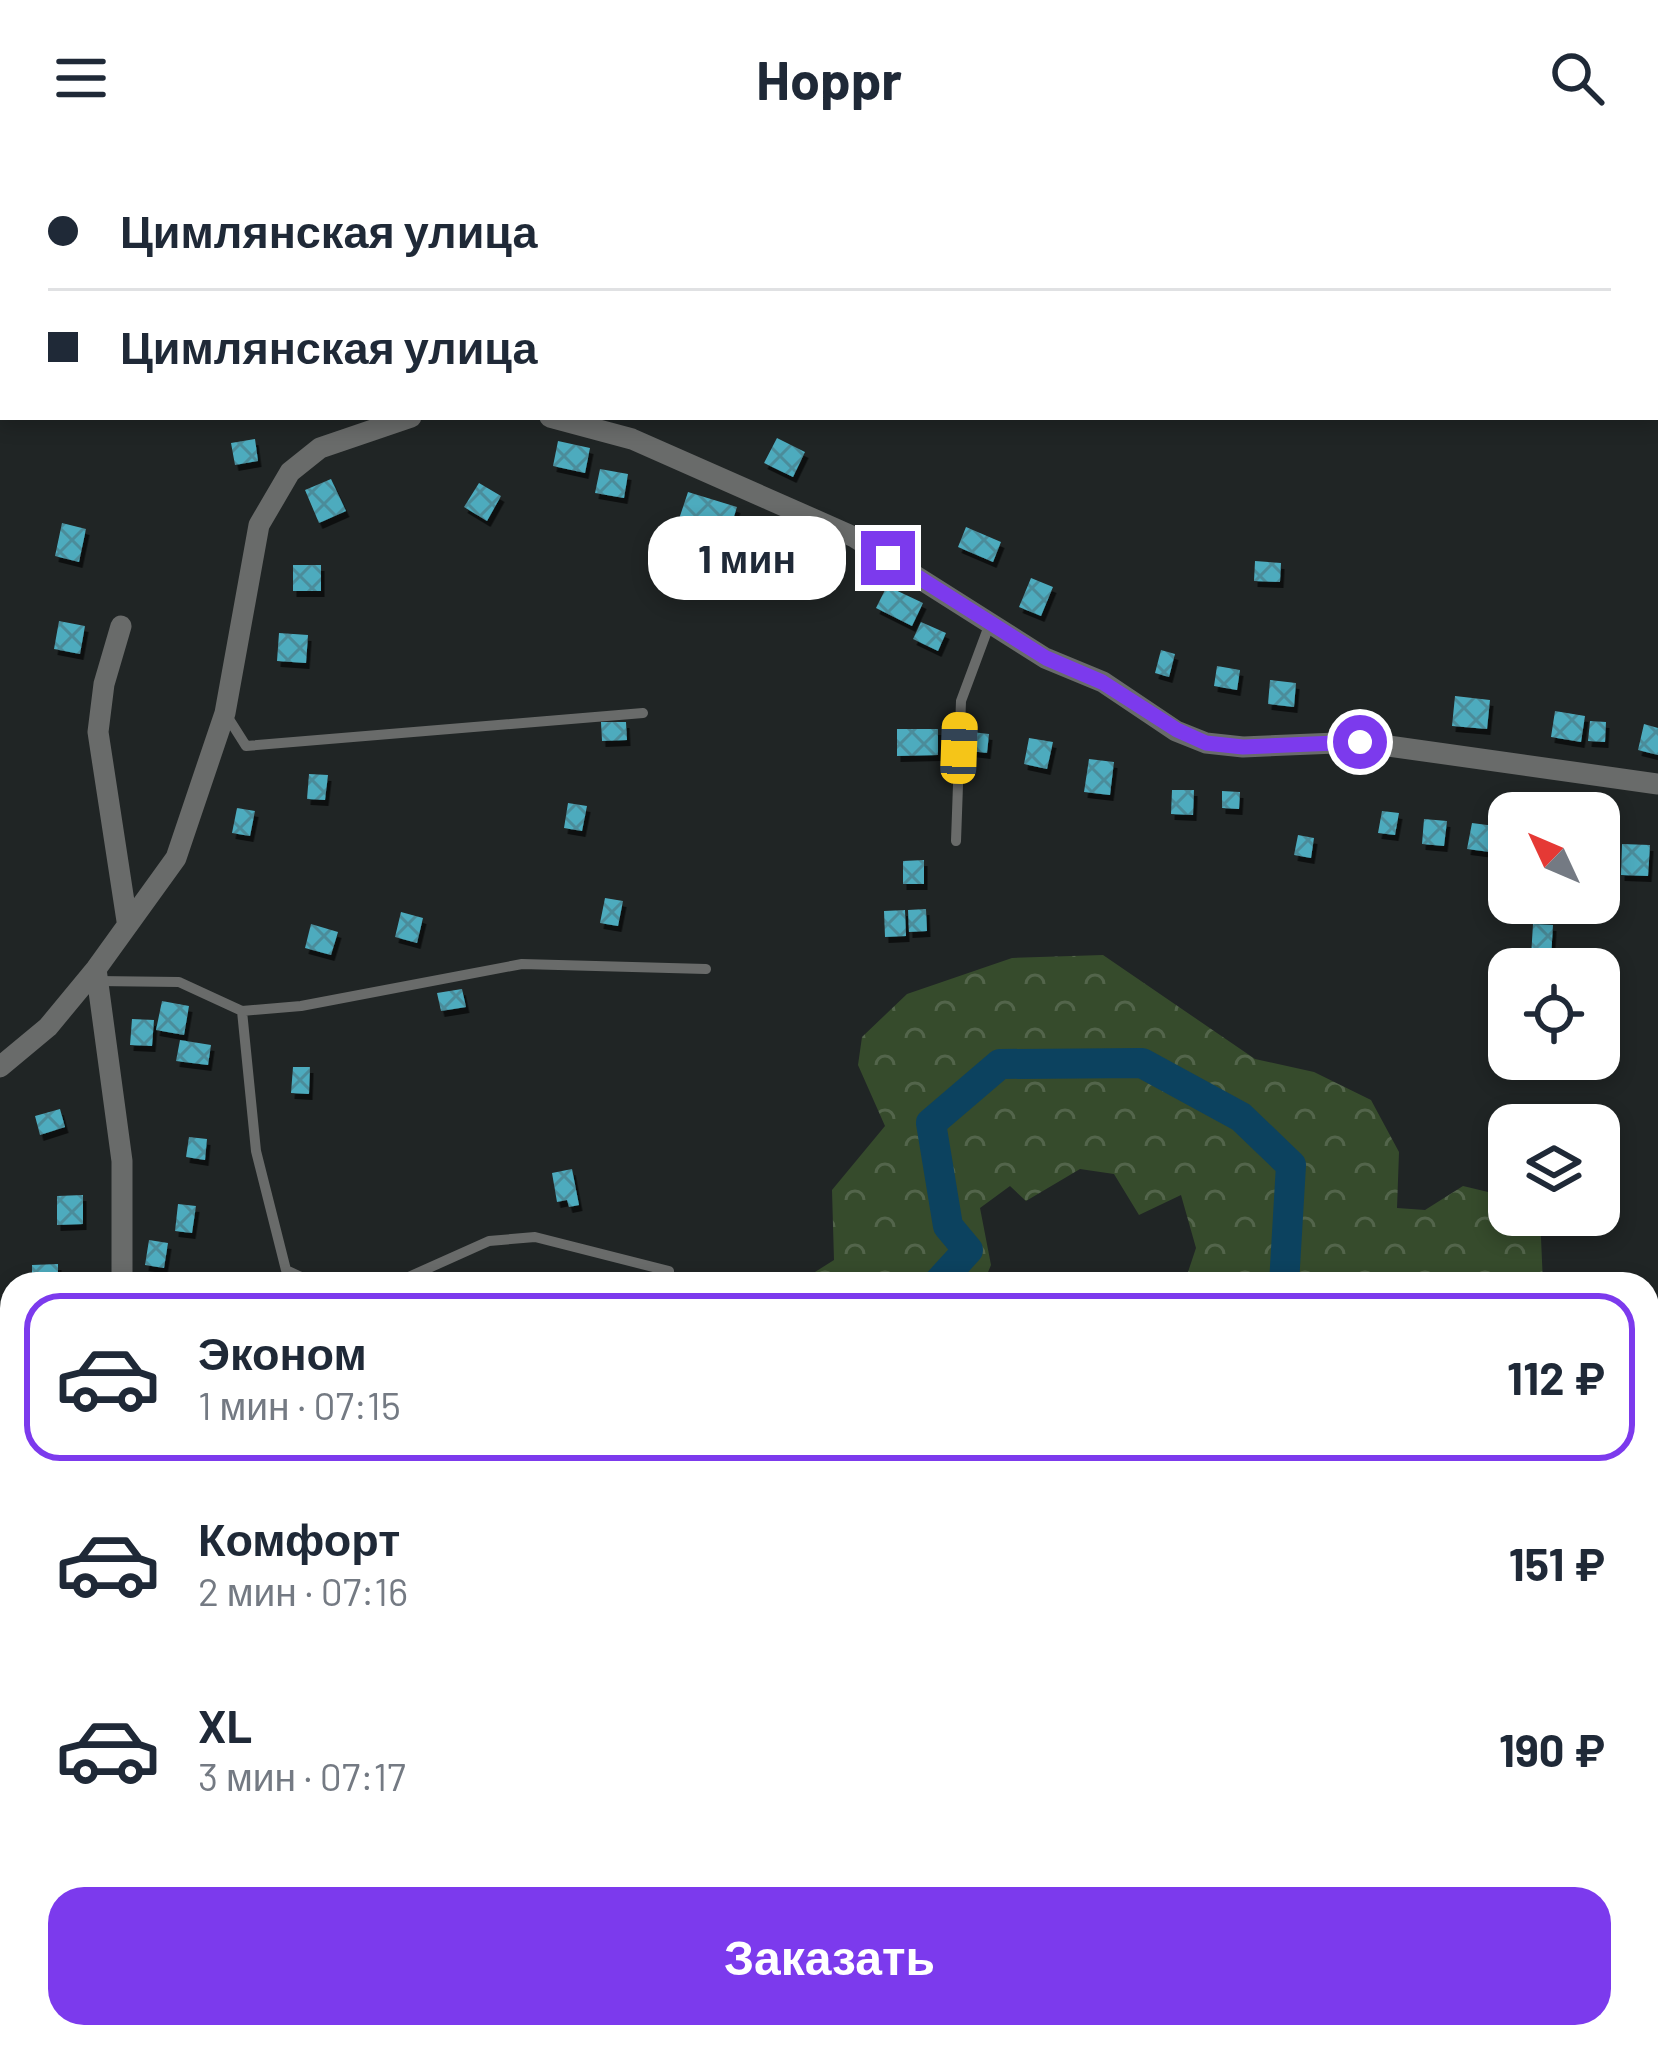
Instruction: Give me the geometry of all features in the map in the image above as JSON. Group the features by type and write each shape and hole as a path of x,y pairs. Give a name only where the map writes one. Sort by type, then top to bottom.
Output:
{"street":[{"path":"0,1067 48,1027 96,975 127,921 176,858 225,713 259,525 290,472 320,448 402,420"},
{"path":"561,420 632,439 854,537 1046,658 1102,682 1206,743 1243,747 1360,742 1658,784"},
{"path":"121,626 104,684 98,732 127,921"},
{"path":"96,975 122,1161 122,1272"}],"lane":[{"path":"956,841 961,701 990,623"},
{"path":"225,713 246,746 643,713"},
{"path":"96,975 178,982 242,1011 301,1006 522,964 706,969"},
{"path":"242,1011 256,1151 290,1272"},
{"path":"420,1272 489,1241 535,1237 670,1271"}],"green space":[{"path":"1103,955 1255,1059 1314,1072 1371,1100 1399,1152 1397,1208 1425,1210 1463,1186 1488,1192 1488,1236 1541,1236 1542,1272 1188,1272 1196,1248 1181,1195 1139,1215 1114,1174 1080,1169 1026,1201 1010,1186 980,1208 991,1265 988,1272 815,1272 834,1260 832,1190 885,1126 858,1065 862,1037 907,994 1012,958"}],"building":[{"path":"777,438 805,452 793,477 764,463"},
{"path":"255,439 258,461 235,465 231,443"},
{"path":"558,441 590,448 585,473 553,466"},
{"path":"600,469 628,474 624,498 595,493"},
{"path":"331,479 346,511 319,523 305,490"},
{"path":"479,483 501,496 487,521 464,507"},
{"path":"688,492 737,507 728,535 679,519"},
{"path":"754,520 776,530 762,561 740,551"},
{"path":"62,523 86,529 79,562 55,556"},
{"path":"966,527 1001,542 993,562 958,547"},
{"path":"1255,561 1281,563 1280,582 1254,581"},
{"path":"293,565 321,565 321,591 293,591"},
{"path":"1031,578 1053,587 1041,616 1019,607"},
{"path":"887,586 923,603 912,626 876,608"},
{"path":"59,621 85,626 80,654 54,649"},
{"path":"921,622 946,633 938,651 913,639"},
{"path":"279,633 308,635 306,663 277,661"},
{"path":"1161,650 1175,654 1169,677 1155,673"},
{"path":"1217,666 1240,670 1237,690 1214,686"},
{"path":"1270,680 1296,683 1294,707 1268,704"},
{"path":"1455,696 1490,700 1487,729 1452,726"},
{"path":"1555,711 1585,716 1581,742 1551,737"},
{"path":"1590,721 1606,722 1605,742 1588,741"},
{"path":"601,722 626,722 627,740 602,741"},
{"path":"1644,724 1658,728 1658,755 1638,750"},
{"path":"897,729 938,729 938,755 897,756"},
{"path":"972,732 989,734 987,753 970,751"},
{"path":"1029,738 1053,742 1047,769 1024,764"},
{"path":"1089,759 1114,762 1110,795 1084,792"},
{"path":"309,774 328,775 325,800 307,799"},
{"path":"1172,790 1194,790 1193,815 1171,814"},
{"path":"1222,791 1240,792 1239,809 1222,808"},
{"path":"568,803 587,806 582,831 564,828"},
{"path":"237,808 255,811 250,836 232,833"},
{"path":"1382,811 1399,813 1395,835 1378,833"},
{"path":"1424,819 1447,821 1444,846 1422,844"},
{"path":"1472,823 1488,825 1488,852 1467,849"},
{"path":"1298,835 1314,838 1311,858 1294,855"},
{"path":"1622,844 1650,845 1648,876 1621,875"},
{"path":"924,860 924,884 903,884 903,861"},
{"path":"605,898 623,901 618,926 600,923"},
{"path":"926,909 927,931 909,932 908,910"},
{"path":"905,910 906,936 885,937 884,911"},
{"path":"401,912 423,918 417,943 395,937"},
{"path":"311,924 338,932 331,955 305,948"},
{"path":"1533,924 1553,925 1552,948 1532,948"},
{"path":"462,989 466,1007 441,1011 437,993"},
{"path":"162,1001 189,1006 184,1035 156,1030"},
{"path":"132,1019 154,1020 152,1046 130,1045"},
{"path":"180,1040 211,1045 208,1065 176,1061"},
{"path":"293,1067 310,1067 309,1094 291,1093"},
{"path":"60,1109 65,1127 40,1135 35,1116"},
{"path":"189,1137 207,1139 205,1160 186,1157"},
{"path":"572,1169 579,1205 569,1207 567,1200 557,1202 552,1173"},
{"path":"83,1195 83,1224 57,1225 57,1196"},
{"path":"178,1204 196,1206 192,1233 175,1231"},
{"path":"149,1240 168,1243 164,1268 145,1265"},
{"path":"58,1264 58,1272 32,1272 32,1265"}],"waterway":[{"path":"948,1272 968,1250 948,1226 931,1123 1000,1064 1142,1063 1241,1117 1291,1165 1285,1272"}],"route":[{"path":"888,558 1046,658 1102,682 1206,743 1243,747 1360,742"}]}
